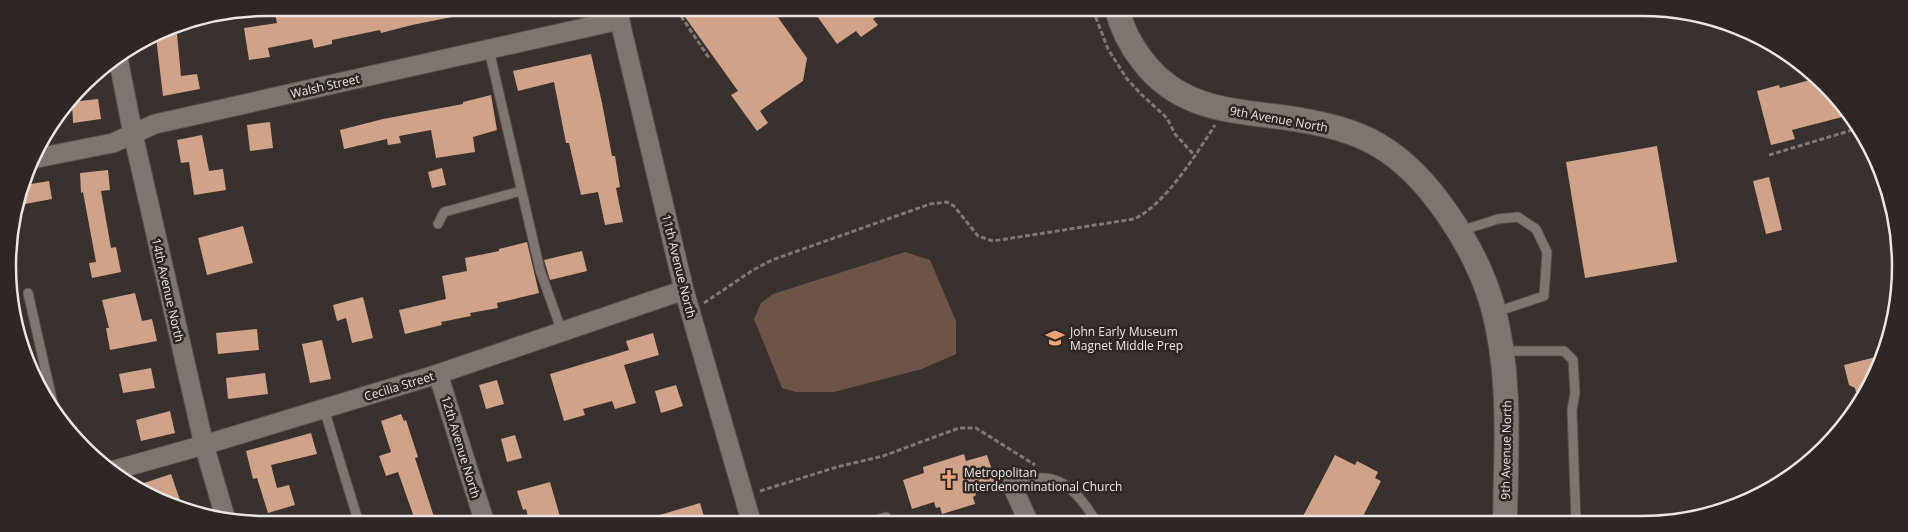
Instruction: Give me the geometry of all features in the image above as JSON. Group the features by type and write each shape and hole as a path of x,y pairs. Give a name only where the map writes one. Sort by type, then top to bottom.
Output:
{"street":[{"name":"Walsh Street","path":"41,157 112,143 155,124 489,50 614,16"},
{"name":"11th Avenue North","path":"618,16 690,313 750,516"},
{"name":"9th Avenue North","path":"1119,16 1137,53 1148,68 1177,92 1196,102 1225,110 1283,117 1319,124 1352,134 1378,145 1424,184 1442,206 1460,231 1484,280 1494,313 1502,351 1507,403 1505,516"},
{"name":"14th Avenue North","path":"119,64 132,134 204,445 224,512"},
{"name":"Cecilia Street","path":"120,469 438,374 684,290"},
{"name":"12th Avenue North","path":"438,374 483,516"},
{"path":"1012,485 1024,516"}],"lane":[{"path":"489,50 540,270 562,332"},
{"path":"438,224 444,212 521,191"},
{"path":"1460,231 1498,219 1518,217 1536,229 1547,252 1544,296 1494,313"},
{"path":"28,293 50,392"},
{"path":"1502,351 1564,351 1573,360 1575,393 1572,410 1576,516"},
{"path":"324,409 357,516"},
{"path":"1012,485 1025,480 1048,477 1061,481 1078,496 1093,516"}],"path":[{"path":"681,16 709,58"},
{"path":"690,313 731,284 772,260 930,204 947,202 954,206 978,236 993,241 1134,219 1149,210 1173,183 1193,158 1225,110"},
{"path":"1769,155 1852,130"},
{"path":"754,493 838,467 883,456 959,428 976,428 1035,465"}],"shaded area":[{"path":"905,252 930,260 956,321 956,354 922,369 834,392 796,392 782,388 754,319 761,303 773,294"}],"building":[{"path":"275,16 457,16 381,33 380,30 332,40 332,44 314,48 312,39 268,48 270,57 249,60 244,28 277,23"},
{"path":"777,16 807,58 803,81 760,111 768,123 757,131 731,95 738,91 685,17"},
{"path":"817,16 877,16 873,19 878,25 861,37 856,31 837,44"},
{"path":"177,34 181,76 197,74 200,89 163,96 157,42 170,35"},
{"path":"591,54 612,156 615,156 620,187 616,188 623,222 605,225 598,192 581,195 569,143 566,143 554,82 518,91 513,71"},
{"path":"1809,80 1842,117 1792,130 1795,139 1771,145 1757,91 1779,85 1780,88"},
{"path":"491,95 497,130 473,137 475,152 436,158 431,130 399,136 401,143 388,145 387,139 344,149 340,130 383,119 463,104 463,102"},
{"path":"98,99 101,119 73,123 72,108 78,101"},
{"path":"270,122 273,148 250,151 247,125"},
{"path":"202,135 209,171 223,169 226,190 194,195 189,162 181,163 177,140"},
{"path":"1657,146 1677,262 1585,278 1566,162"},
{"path":"442,168 446,185 432,188 428,172"},
{"path":"108,170 110,190 101,191 111,248 116,247 121,272 92,278 89,263 96,262 83,192 81,193 80,173"},
{"path":"1769,177 1782,230 1766,234 1753,181"},
{"path":"49,181 52,199 25,204 31,184"},
{"path":"243,226 253,263 207,275 198,238"},
{"path":"527,242 539,293 497,303 498,308 470,313 471,316 441,322 442,325 405,334 399,310 446,299 442,276 467,271 465,258 499,251 499,249"},
{"path":"582,251 587,271 550,280 544,260"},
{"path":"135,293 142,321 152,319 157,341 110,350 106,328 109,328 102,300"},
{"path":"363,297 373,338 352,343 346,318 337,321 333,305"},
{"path":"257,329 259,350 218,354 216,333"},
{"path":"653,333 659,355 624,365 636,403 615,409 612,401 583,409 585,415 564,421 550,374 629,350 626,341"},
{"path":"322,340 331,379 310,383 302,344"},
{"path":"1874,357 1856,394 1855,388 1849,385 1844,365"},
{"path":"151,368 155,388 123,393 119,374"},
{"path":"265,373 268,394 228,399 226,378"},
{"path":"497,380 504,404 486,409 479,385"},
{"path":"676,385 683,406 661,413 655,391"},
{"path":"170,411 175,433 141,441 136,420"},
{"path":"401,414 404,421 406,420 418,457 415,458 434,516 414,516 398,472 386,476 379,456 391,452 381,421"},
{"path":"311,433 317,454 271,465 277,488 289,485 295,505 268,513 257,478 253,479 246,451"},
{"path":"515,435 522,458 507,462 501,439"},
{"path":"964,454 966,461 987,455 996,482 974,489 976,495 973,497 975,504 942,514 940,507 936,508 934,502 912,509 903,480 924,473 923,467"},
{"path":"1335,455 1355,465 1357,461 1378,472 1375,478 1381,481 1363,516 1303,516"},
{"path":"171,474 180,500 170,497 143,483"},
{"path":"550,482 560,516 528,516 526,509 523,510 517,491"},
{"path":"700,503 704,516 656,516"}],"place":[{"name":"John Early Museum Magnet Middle Prep","path":"1055,338"},
{"name":"Metropolitan Interdenominational Church","path":"949,479"}]}
